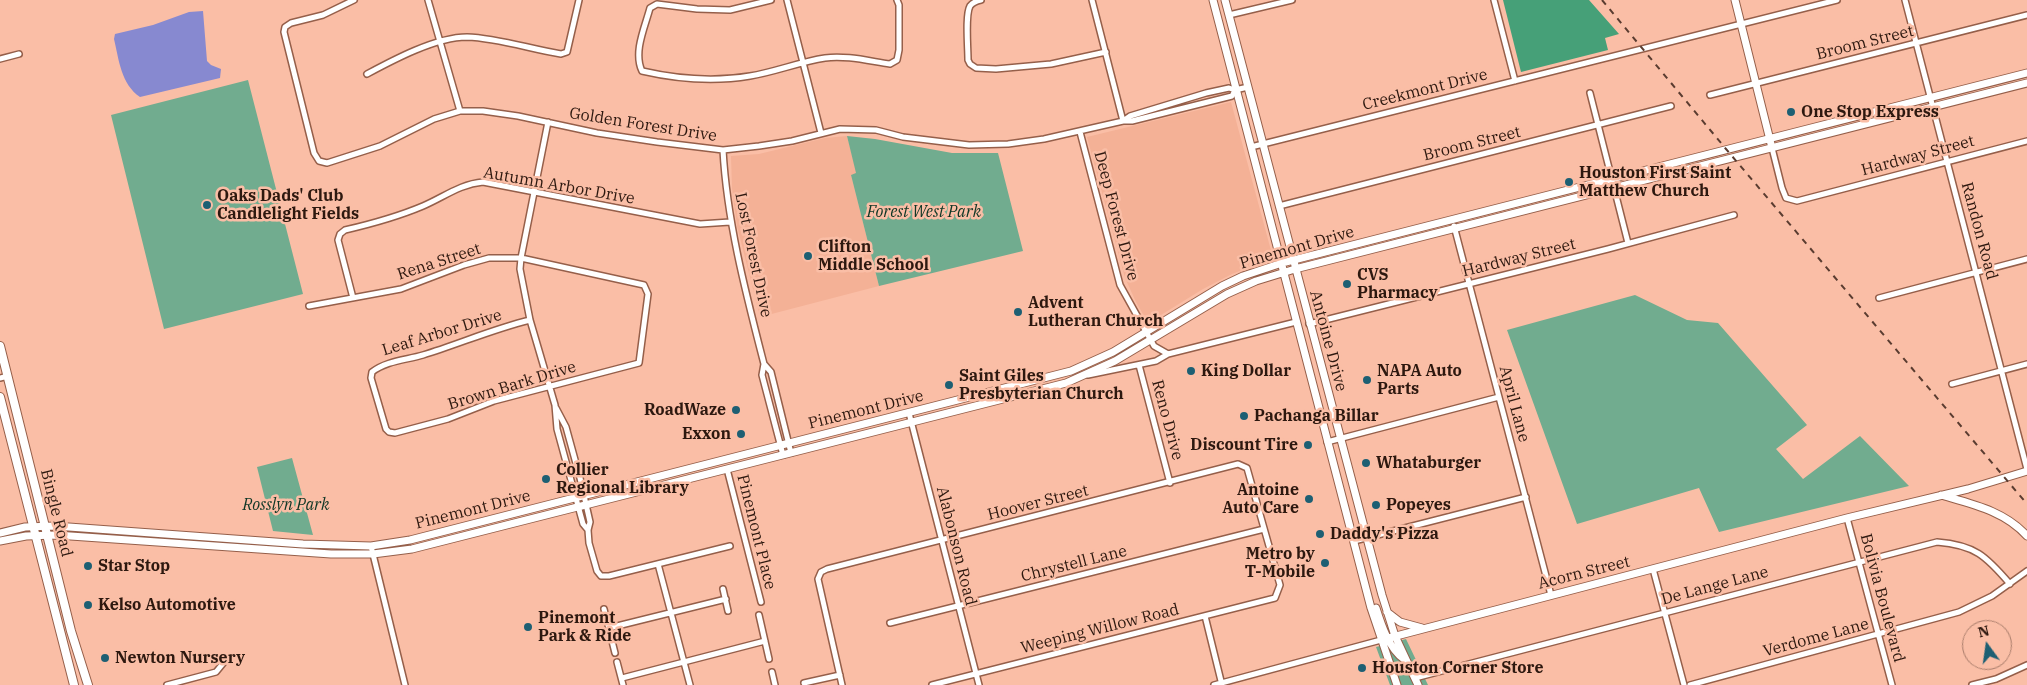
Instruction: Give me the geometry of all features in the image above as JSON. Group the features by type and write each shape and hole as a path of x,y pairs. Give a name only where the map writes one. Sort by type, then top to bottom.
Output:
{"main road":[{"name":"Antoine Drive","path":"1212,0 1369,600 1388,638"},
{"name":"Antoine Drive","path":"1225,0 1264,144 1292,260 1387,612 1388,638 1397,685"},
{"path":"1734,0 1772,148"},
{"path":"1217,18 1229,15"},
{"name":"Pinemont Drive","path":"0,541 36,535 46,531 114,530 303,544 371,546 416,539 1071,371 1113,352 1197,300 1243,276 1292,260 2027,73"},
{"path":"2012,77 2014,86"},
{"name":"Pinemont Drive","path":"0,532 34,527 46,531 116,540 331,554 373,554 412,548 988,403 1074,379 1114,361 1202,308 1256,281 1455,228 2027,83"},
{"path":"1686,160 1688,169"},
{"path":"1533,200 1535,208"},
{"path":"1375,240 1378,248"},
{"path":"1197,300 1202,308"},
{"name":"Bingle Road","path":"0,346 4,377 24,441 71,631 88,685"},
{"path":"1308,365 1320,363"},
{"path":"1071,371 1074,379"},
{"path":"985,393 988,403"},
{"name":"Bingle Road","path":"0,397 74,685"},
{"path":"12,444 24,441"},
{"name":"Acorn Street","path":"1388,638 1847,518 1961,489 1968,489 2027,470"},
{"path":"680,472 682,480"},
{"path":"1941,495 1983,506 2002,516 2027,536"},
{"path":"114,530 116,540"},
{"path":"205,546 206,537"},
{"path":"218,538 220,547"},
{"path":"1387,612 1400,622 1425,628"},
{"path":"61,635 71,631"},
{"path":"1388,638 1399,655 1406,660 1418,685"}],"street":[{"name":"Golden Forest Drive","path":"354,0 323,15 291,23 285,27 284,32 314,153 319,161 327,163 380,146 434,119 460,111 484,111 597,133 723,150 794,140 840,129 876,130 903,137 936,142 986,145 1035,140 1080,132 1123,121 1132,121 1210,103 1232,96 1236,90"},
{"path":"428,0 460,111"},
{"path":"367,74 410,51 464,37 483,38 561,54 567,52 578,0"},
{"path":"772,0 730,10 697,9 656,4 650,8 644,30 639,54 639,64 642,71 666,76 726,79 750,76 824,58 890,64 897,60 899,50 899,5 897,0"},
{"path":"787,0 821,133"},
{"path":"981,0 972,3 969,8 968,60 976,68 996,69 1051,64 1106,52"},
{"path":"1092,0 1123,121"},
{"path":"1229,15 1292,0"},
{"path":"1494,0 1514,81"},
{"name":"Creekmont Drive","path":"1251,147 1837,0"},
{"name":"Randon Road","path":"1905,0 2027,470"},
{"name":"Broom Street","path":"1710,94 2027,15"},
{"path":"0,60 19,54"},
{"name":"Golden Forest Drive","path":"1123,121 1130,116 1206,93 1229,88 1236,90 1248,87"},
{"path":"1590,93 1628,243"},
{"name":"Broom Street","path":"1279,206 1671,106"},
{"path":"548,122 520,269 530,320 549,386 555,405 566,427 584,496 582,506"},
{"name":"Deep Forest Drive","path":"1080,132 1120,285 1145,333"},
{"name":"Hardway Street","path":"1772,148 1786,198 1797,201 2027,141"},
{"name":"Lost Forest Drive","path":"723,150 730,222 764,364 762,375 783,455"},
{"name":"Autumn Arbor Drive","path":"353,298 338,240 340,234 345,230 400,216 431,203 469,183 483,182 700,224 730,222"},
{"name":"Hardway Street","path":"1309,324 1734,215"},
{"name":"April Lane","path":"1452,220 1551,595"},
{"name":"Rena Street","path":"309,306 401,289 464,265 489,258 521,258 644,285 648,294 643,335"},
{"path":"1879,298 2027,259"},
{"name":"Leaf Arbor Drive","path":"380,410 371,378 372,372 378,367 423,355 501,327 530,320"},
{"path":"1085,375 1156,361 1168,354 1296,322"},
{"path":"1145,333 1157,349 1168,354"},
{"name":"Brown Bark Drive","path":"380,410 386,429 394,433 448,419 494,401 639,363 643,335"},
{"name":"Lost Forest Drive","path":"764,364 771,372 792,453"},
{"path":"1952,384 2027,364"},
{"name":"Reno Drive","path":"1139,365 1170,482"},
{"path":"768,399 777,397"},
{"path":"1327,442 1498,397"},
{"path":"555,405 557,430 576,498 590,522 588,530 589,543 597,571 601,576 609,576 730,546"},
{"name":"Alabonson Road","path":"908,413 979,685"},
{"name":"Hoover Street","path":"840,675 818,579 821,572 835,566 1238,464 1247,468 1264,529"},
{"name":"Pinemont Place","path":"727,469 762,602"},
{"path":"1354,541 1526,497"},
{"name":"Bolivia Boulevard","path":"1847,518 1892,685"},
{"name":"Weeping Willow Road","path":"932,685 1275,598 1280,585 1264,529"},
{"name":"Chrystell Lane","path":"890,623 1264,529"},
{"name":"De Lange Lane","path":"1415,678 1858,561 1937,542 1956,544 1974,550 1991,562 2010,584"},
{"path":"371,546 405,685"},
{"path":"658,564 690,685"},
{"path":"1654,569 1684,685"},
{"name":"Verdome Lane","path":"1690,685 1959,612 1992,596 2027,571"},
{"path":"722,589 728,611"},
{"path":"608,628 726,599"},
{"path":"604,609 615,653"},
{"path":"759,615 769,659"},
{"path":"1205,616 1222,684"},
{"name":"Acorn Street","path":"1214,685 1388,638"},
{"path":"622,678 765,642"},
{"path":"167,685 216,672 225,661"},
{"path":"617,662 623,685"},
{"path":"1972,685 1996,679 2027,665"},
{"path":"772,672 775,685"},
{"path":"804,683 840,675 842,685"}],"shaded area":[{"path":"1231,102 1273,258 1232,274 1203,289 1148,323 1125,278 1087,137"},
{"name":"Clifton Middle School","path":"847,136 857,174 851,175 879,286 760,317 737,226 732,188 731,156 759,154 825,138"}],"green space":[{"path":"1503,0 1589,0 1619,34 1605,38 1608,50 1521,72"},
{"name":"Oaks Dads' Club Candlelight Fields","path":"248,80 303,294 164,329 111,115"},
{"name":"Forest West Park","path":"847,136 875,139 952,153 998,153 1023,251 879,286 851,175 856,173"},
{"path":"1635,295 1687,320 1718,323 1807,425 1776,449 1803,479 1860,436 1909,486 1719,532 1699,488 1577,524 1507,330"},
{"name":"Rosslyn Park","path":"292,458 313,535 273,531 257,467"},
{"path":"1406,639 1428,685 1390,685 1376,647"}],"water":[{"path":"203,11 207,61 221,69 220,78 140,97 129,85 122,71 114,39 115,34 153,25 189,12"}],"railway":[{"path":"1602,0 2027,504"}],"place":[{"name":"One Stop Express","path":"1791,112"},
{"name":"Houston First Saint Matthew Church","path":"1569,182"},
{"name":"Oaks Dads' Club Candlelight Fields","path":"207,205"},
{"name":"Clifton Middle School","path":"808,256"},
{"name":"CVS Pharmacy","path":"1347,284"},
{"name":"Advent Lutheran Church","path":"1018,312"},
{"name":"King Dollar","path":"1191,371"},
{"name":"NAPA Auto Parts","path":"1367,380"},
{"name":"Saint Giles Presbyterian Church","path":"949,385"},
{"name":"RoadWaze","path":"736,410"},
{"name":"Pachanga Billar","path":"1244,416"},
{"name":"Exxon","path":"741,434"},
{"name":"Discount Tire","path":"1308,445"},
{"name":"Whataburger","path":"1366,463"},
{"name":"Collier Regional Library","path":"546,479"},
{"name":"Antoine Auto Care","path":"1309,499"},
{"name":"Popeyes","path":"1376,505"},
{"name":"Daddy's Pizza","path":"1320,534"},
{"name":"Metro by T-Mobile","path":"1325,563"},
{"name":"Star Stop","path":"88,566"},
{"name":"Kelso Automotive","path":"88,605"},
{"name":"Pinemont Park & Ride","path":"528,627"},
{"name":"Newton Nursery","path":"105,658"},
{"name":"Houston Corner Store","path":"1362,668"}]}
